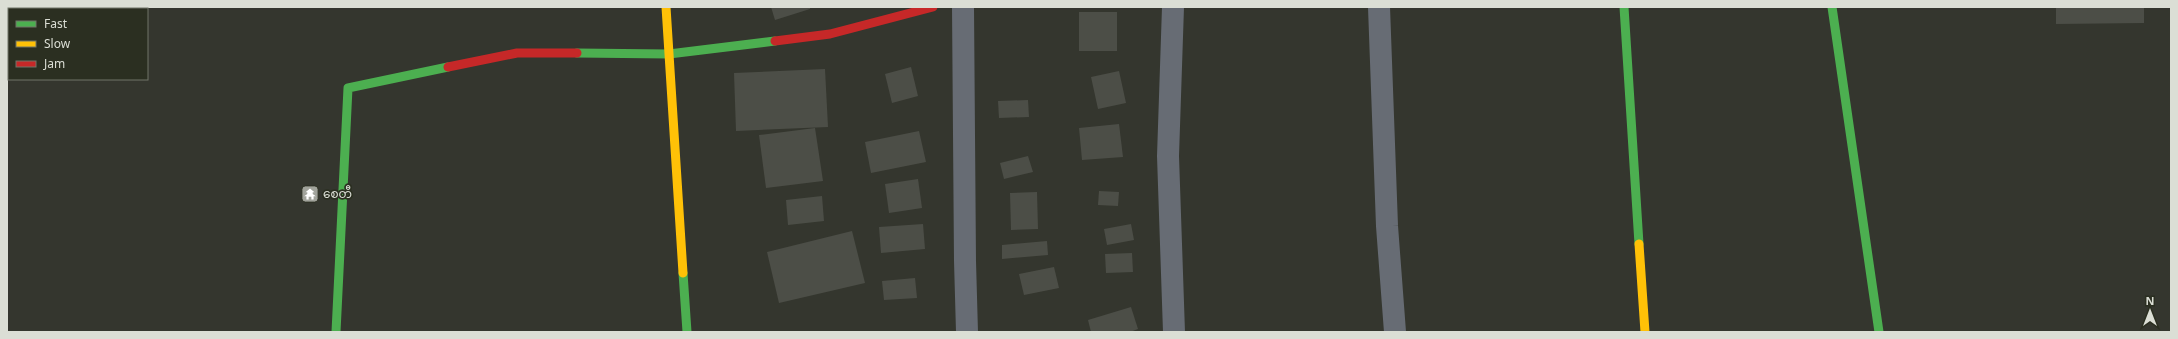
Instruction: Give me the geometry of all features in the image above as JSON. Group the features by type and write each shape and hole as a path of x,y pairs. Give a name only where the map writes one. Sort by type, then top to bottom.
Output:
{"main road":[{"path":"666,7 687,332"},
{"path":"336,332 348,88 517,53 669,54 830,34 933,7"},
{"path":"1624,7 1645,332"},
{"path":"1832,7 1878,332"}],"street":[{"path":"963,7 967,332"},
{"path":"1173,7 1168,156 1174,332"},
{"path":"1380,7 1387,226 1395,332"}],"building":[{"path":"771,7 810,7 810,9 775,20"},
{"path":"2056,7 2144,7 2144,23 2056,24"},
{"path":"1079,12 1117,12 1117,51 1079,51"},
{"path":"911,67 918,96 892,103 885,74"},
{"path":"825,69 828,127 736,131 734,73"},
{"path":"1119,71 1126,103 1098,109 1091,77"},
{"path":"1028,100 1029,117 999,118 998,101"},
{"path":"1119,124 1123,157 1082,160 1079,128"},
{"path":"815,128 823,181 766,188 759,135"},
{"path":"919,131 926,162 871,173 865,142"},
{"path":"1028,156 1033,172 1004,179 1000,163"},
{"path":"918,179 922,208 889,213 885,184"},
{"path":"1099,191 1119,192 1118,206 1098,205"},
{"path":"1037,192 1038,229 1011,230 1010,193"},
{"path":"822,196 824,221 788,225 786,200"},
{"path":"923,224 925,249 881,253 879,227"},
{"path":"1131,224 1134,240 1107,245 1104,229"},
{"path":"852,231 865,283 779,303 767,252"},
{"path":"1047,241 1048,255 1002,259 1002,245"},
{"path":"1132,253 1133,272 1106,273 1105,254"},
{"path":"1054,267 1059,288 1024,295 1019,274"},
{"path":"915,278 917,298 884,300 882,281"},
{"path":"1131,307 1138,329 1130,332 1091,332 1088,320"}],"traffic: fast":[{"path":"1624,7 1639,244"},
{"path":"1832,7 1879,332"},
{"path":"577,53 669,54 775,41"},
{"path":"336,332 348,88 448,67"},
{"path":"683,273 687,332"}],"traffic: slow":[{"path":"666,7 683,273"},
{"path":"1639,244 1645,332"}],"traffic: jam":[{"path":"775,41 830,34 933,7"},
{"path":"448,67 517,53 577,53"}],"place":[{"name":"စေတီ","path":"310,194"}]}
